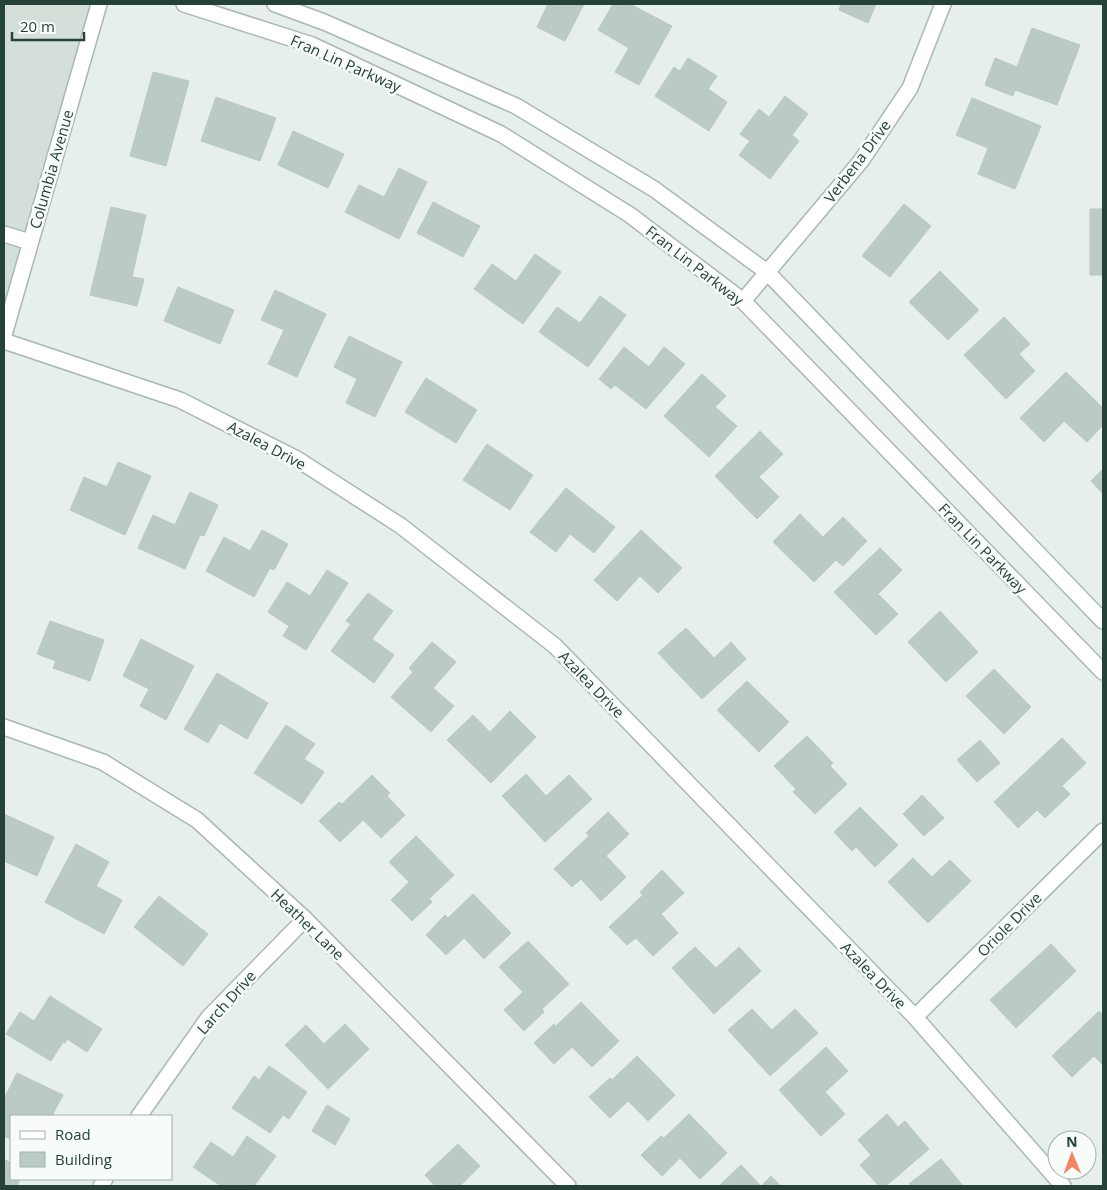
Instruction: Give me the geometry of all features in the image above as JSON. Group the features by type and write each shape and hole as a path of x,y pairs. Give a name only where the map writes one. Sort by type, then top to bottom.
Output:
{"street":[{"name":"Columbia Avenue","path":"4,335 98,4"},
{"name":"Fran Lin Parkway","path":"184,4 312,45 501,134 630,215 742,301 1103,672"},
{"name":"Fran Lin Parkway","path":"275,4 324,22 516,106 654,189 767,272 1103,621"},
{"name":"Verbena Drive","path":"742,301 861,160 910,88 943,4"},
{"path":"4,234 30,242"},
{"name":"Azalea Drive","path":"4,341 180,400 296,459 401,526 555,646 915,1017 1058,1185"},
{"name":"Heather Lane","path":"4,727 103,762 197,820 305,919 568,1186"},
{"name":"Oriole Drive","path":"915,1017 1103,831"},
{"name":"Larch Drive","path":"140,1115 209,1017 305,919"}],"shaded area":[{"path":"4,4 99,4 4,334"}],"building":[{"path":"548,4 584,4 565,41 537,27"},
{"path":"613,4 630,4 672,26 639,85 615,72 629,48 598,30"},
{"path":"841,4 876,4 868,23 839,10"},
{"path":"1032,28 1080,45 1057,105 1015,90 1013,96 985,85 995,58 1017,67"},
{"path":"688,58 717,76 708,89 727,102 709,131 655,96 674,67 680,71"},
{"path":"153,72 189,81 166,166 130,156"},
{"path":"785,96 808,114 792,135 799,141 770,179 739,155 750,141 740,134 759,109 769,117"},
{"path":"216,97 276,118 260,161 201,141"},
{"path":"972,98 1041,126 1015,189 978,174 988,148 956,135"},
{"path":"293,131 344,154 328,188 278,165"},
{"path":"399,168 427,182 399,239 345,212 359,185 384,197"},
{"path":"433,202 480,226 463,257 417,233"},
{"path":"904,204 931,226 890,277 862,256"},
{"path":"111,207 146,215 132,277 144,279 137,306 90,295"},
{"path":"1090,209 1103,209 1103,275 1090,275"},
{"path":"535,254 561,272 523,324 474,289 492,264 516,281"},
{"path":"940,271 979,310 948,340 909,302"},
{"path":"178,287 234,310 220,344 164,321"},
{"path":"275,290 326,314 297,377 268,364 284,330 261,320"},
{"path":"600,296 626,315 588,367 539,332 557,307 580,323"},
{"path":"1004,317 1030,344 1019,354 1035,371 1006,399 964,355"},
{"path":"349,336 402,362 375,417 346,403 357,379 334,367"},
{"path":"624,347 649,367 664,347 685,364 646,409 615,385 611,389 599,379"},
{"path":"1066,372 1103,408 1103,425 1087,442 1064,421 1044,442 1020,418"},
{"path":"702,374 726,396 715,407 737,426 709,457 664,416"},
{"path":"426,378 477,410 456,443 405,412"},
{"path":"760,431 783,454 759,477 779,497 757,519 715,476"},
{"path":"487,444 533,475 510,510 463,480"},
{"path":"118,462 151,476 125,535 70,510 84,477 107,487"},
{"path":"1103,469 1103,494 1091,481"},
{"path":"566,488 615,527 594,553 570,534 556,552 530,532"},
{"path":"190,492 218,505 204,536 200,535 185,569 138,548 153,515 175,525"},
{"path":"800,514 823,537 843,517 867,541 843,566 836,560 814,582 773,542"},
{"path":"262,530 288,544 274,570 270,568 254,597 206,571 224,537 250,551"},
{"path":"641,530 682,568 658,593 640,576 617,601 594,580"},
{"path":"880,548 902,570 878,594 898,614 876,635 834,592"},
{"path":"327,570 348,583 306,650 283,636 289,626 268,612 287,582 310,596"},
{"path":"368,593 393,611 372,639 394,655 374,683 331,651 351,624 346,621"},
{"path":"940,611 978,652 946,682 908,642"},
{"path":"50,621 104,640 90,681 53,668 56,661 37,654"},
{"path":"686,628 714,658 731,642 746,659 702,699 658,653"},
{"path":"141,639 194,666 166,720 140,706 149,689 123,676"},
{"path":"432,642 456,662 433,688 454,706 431,732 391,697 413,672 409,668"},
{"path":"994,669 1031,707 1004,734 966,696"},
{"path":"217,673 268,703 247,739 220,723 208,743 184,729"},
{"path":"747,681 789,722 759,752 717,710"},
{"path":"510,711 536,737 491,783 447,740 473,715 490,732"},
{"path":"286,725 315,744 304,759 324,772 302,804 254,773"},
{"path":"807,736 833,763 830,766 847,784 815,814 793,792 796,789 774,766"},
{"path":"1062,738 1086,763 1062,786 1070,794 1045,818 1037,810 1018,828 994,802"},
{"path":"980,740 1000,763 977,782 957,760"},
{"path":"526,774 546,796 569,775 592,799 545,842 502,796"},
{"path":"372,775 390,793 387,796 405,815 381,838 363,820 340,842 319,821 339,802 342,804"},
{"path":"922,795 944,818 924,836 903,814"},
{"path":"860,807 898,845 875,867 856,847 852,851 834,832"},
{"path":"608,812 629,834 606,856 626,877 601,901 581,879 572,887 554,869 589,836 586,833"},
{"path":"4,814 54,837 37,876 4,861"},
{"path":"416,836 454,875 429,899 432,902 412,921 391,900 409,882 389,862"},
{"path":"76,844 109,862 96,886 122,900 104,934 45,902"},
{"path":"913,858 932,877 950,860 971,881 928,923 888,882"},
{"path":"662,870 684,893 661,914 678,933 653,956 636,938 627,945 609,927 643,895 640,892"},
{"path":"473,894 511,933 484,959 464,938 446,955 426,935 445,915 448,918"},
{"path":"159,896 208,934 183,966 134,927"},
{"path":"528,941 569,984 542,1009 544,1012 524,1031 504,1010 523,992 499,967"},
{"path":"1051,944 1076,971 1016,1028 990,1000"},
{"path":"695,947 716,968 739,947 761,971 714,1014 672,968"},
{"path":"50,996 102,1029 87,1052 67,1039 51,1061 6,1034 20,1012 34,1021"},
{"path":"581,1002 619,1041 592,1067 572,1047 554,1064 534,1043 554,1024 556,1026"},
{"path":"752,1009 772,1030 795,1009 818,1033 770,1076 728,1030"},
{"path":"1099,1011 1103,1015 1103,1065 1094,1056 1072,1077 1052,1056"},
{"path":"345,1024 369,1049 328,1089 285,1045 306,1025 324,1044"},
{"path":"826,1047 848,1071 825,1092 845,1114 821,1136 779,1090"},
{"path":"637,1056 675,1095 648,1121 628,1101 610,1118 589,1097 610,1078 612,1080"},
{"path":"269,1066 307,1092 289,1119 283,1115 270,1133 232,1108 254,1076 259,1080"},
{"path":"17,1073 63,1095 53,1115 10,1115 10,1139 4,1136 4,1099"},
{"path":"327,1105 350,1119 335,1145 312,1131"},
{"path":"689,1114 727,1153 700,1179 680,1158 662,1176 641,1155 661,1136 664,1138"},
{"path":"887,1114 898,1127 905,1121 929,1149 886,1186 879,1186 860,1165 871,1155 858,1140"},
{"path":"247,1136 276,1156 254,1186 221,1186 193,1167 211,1142 233,1157"},
{"path":"458,1144 480,1166 460,1186 435,1186 425,1175"},
{"path":"4,1159 10,1162 10,1180 20,1180 17,1186 4,1186"},
{"path":"941,1159 963,1186 911,1186 909,1184"},
{"path":"741,1165 761,1186 719,1186"},
{"path":"771,1176 781,1186 761,1186"}]}
